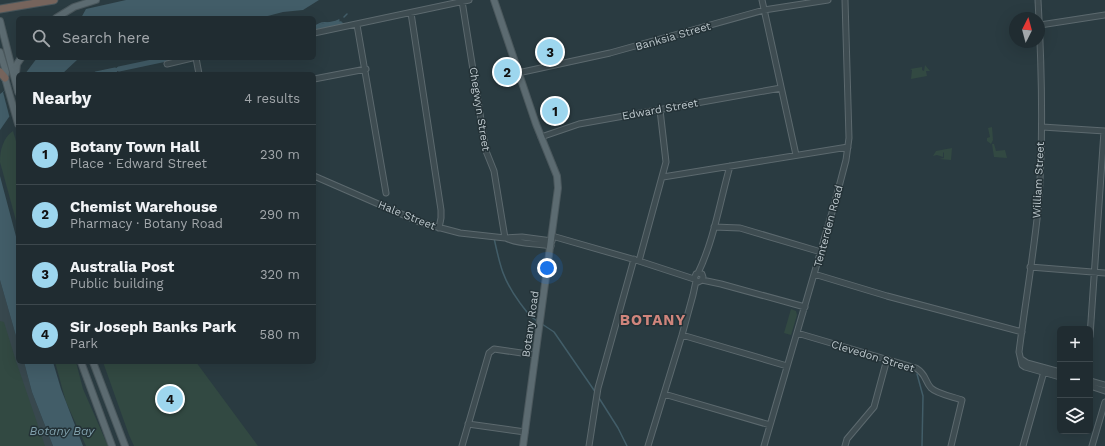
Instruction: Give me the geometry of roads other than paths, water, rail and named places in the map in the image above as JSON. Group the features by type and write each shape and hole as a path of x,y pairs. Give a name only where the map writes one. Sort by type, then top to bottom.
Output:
{"highway":[{"path":"0,9 54,0"}],"main road":[{"path":"59,16 74,7 96,0"},
{"name":"Botany Road","path":"494,0 518,73 558,182 558,194 552,241 523,446"},
{"path":"0,21 16,85"},
{"path":"0,52 6,72 2,75 7,86 16,117"},
{"path":"15,81 16,67 20,60"},
{"path":"82,364 112,446"},
{"path":"94,364 125,446"}],"street":[{"path":"316,33 469,0"},
{"path":"762,0 796,155"},
{"name":"Banksia Street","path":"518,73 610,53 764,10 828,0"},
{"name":"Tenterden Road","path":"764,446 821,252 848,147 845,0"},
{"name":"William Street","path":"1038,0 1039,12"},
{"name":"Chegwyn Street","path":"462,1 486,151 494,171 505,238"},
{"path":"411,13 441,216 439,226"},
{"path":"1045,24 1105,15"},
{"path":"357,25 366,69 386,193"},
{"name":"William Street","path":"1040,48 1042,127 1038,210 1019,352 1021,359 1045,370"},
{"path":"167,64 184,60"},
{"path":"196,60 199,72"},
{"path":"316,78 366,69"},
{"name":"Edward Street","path":"542,137 578,124 781,88"},
{"path":"588,446 598,388 636,260 663,177 666,162 660,110"},
{"path":"1042,127 1105,131 1091,326"},
{"path":"663,177 848,147"},
{"path":"648,446 714,227 730,166"},
{"name":"Hale Street","path":"316,177 422,223 439,226 460,233 505,238 522,237 552,241 636,260 805,307"},
{"path":"714,227 740,228 821,252"},
{"path":"1030,267 1105,273"},
{"path":"814,274 888,296 1022,332"},
{"name":"Clevedon Street","path":"797,333 916,368 923,372 930,387 934,390 962,400 951,446"},
{"path":"682,335 787,366"},
{"path":"462,446 489,353 494,349 535,355"},
{"path":"845,446 847,439 874,407 887,359"},
{"path":"1045,370 1057,372"},
{"path":"1045,370 1057,376"},
{"path":"1023,446 1045,370"},
{"path":"1093,382 1105,385"},
{"path":"1093,387 1105,391"},
{"path":"664,394 770,425"},
{"path":"1092,446 1105,402"},
{"path":"468,424 525,432"}],"water":[{"path":"126,0 319,0 303,10 283,12 268,16 82,16 86,9"},
{"path":"36,60 77,60 64,72 26,72"},
{"path":"16,82 16,112 9,117 0,130 0,94"},
{"path":"0,176 16,236 16,336 0,280"},
{"name":"Botany Bay","path":"25,364 54,364 61,389 83,446 53,446 32,392"}],"waterway":[{"path":"344,17 347,14"},
{"path":"316,26 325,23 332,24 339,20"},
{"path":"337,23 341,22"},
{"path":"316,28 337,23 342,25"},
{"path":"119,69 162,60"},
{"path":"106,72 115,70"},
{"path":"494,238 500,265 506,280 514,295 526,311 537,321"},
{"path":"542,324 554,332 596,393"},
{"path":"917,374 923,396 922,446"},
{"path":"599,398 618,428 627,446"}],"place":[{"name":"Australia Post","path":"550,52"},
{"name":"Chemist Warehouse","path":"507,72"},
{"name":"Botany Town Hall","path":"555,111"},
{"name":"Sir Joseph Banks Park","path":"170,399"}],"district":[{"name":"BOTANY","path":"653,320"}]}
